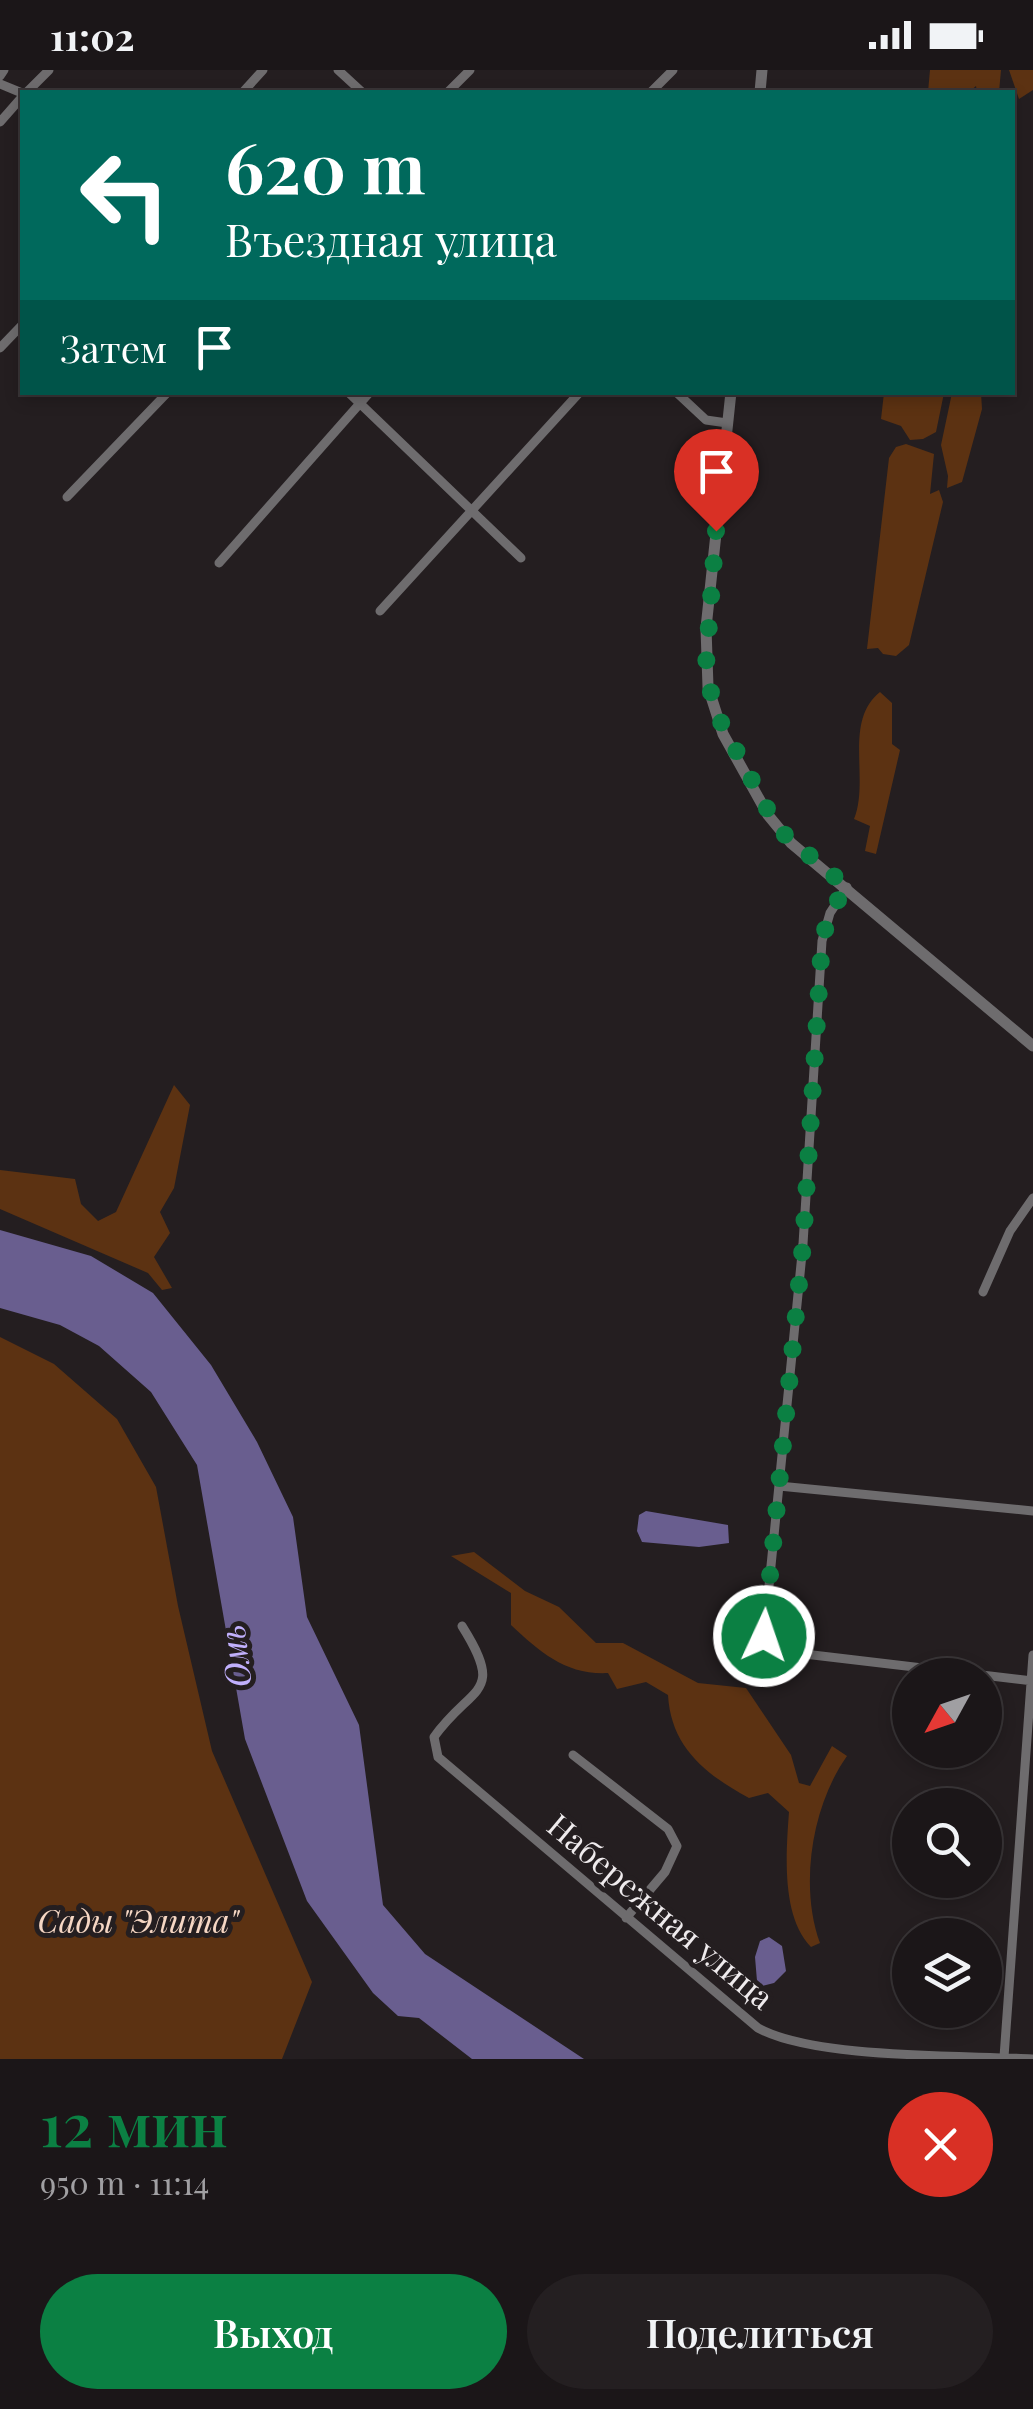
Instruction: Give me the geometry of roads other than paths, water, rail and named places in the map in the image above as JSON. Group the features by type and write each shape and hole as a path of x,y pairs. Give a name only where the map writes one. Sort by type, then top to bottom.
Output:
{"street":[{"path":"0,80 4,70"},
{"path":"28,90 49,70"},
{"path":"245,90 263,70"},
{"path":"338,70 360,90"},
{"path":"450,90 470,70"},
{"path":"653,90 672,70"},
{"path":"0,122 20,99"},
{"path":"0,348 20,327"},
{"path":"67,497 165,395"},
{"path":"351,395 521,558"},
{"path":"219,563 367,395"},
{"path":"380,611 577,395"},
{"path":"679,395 706,420 727,423"},
{"path":"730,395 706,628 706,665 714,709 748,780 778,829 1033,1046"},
{"path":"849,889 830,912 822,941 803,1244 763,1622 768,1648 1032,1680"},
{"path":"983,1292 1010,1231 1033,1198"},
{"path":"779,1486 1033,1512"},
{"name":"Набережная улица","path":"462,1626 484,1662 485,1675 482,1687 434,1737 438,1757 770,2035 790,2043 917,2058 1032,2059"},
{"path":"1004,2057 1033,1655"},
{"path":"573,1755 668,1829 678,1846 665,1872 626,1918"}],"water":[{"name":"Омь","path":"0,1230 91,1256 153,1293 211,1365 257,1442 293,1517 307,1617 359,1725 383,1905 425,1954 584,2059 472,2059 419,2018 398,2016 373,1993 307,1901 245,1739 197,1465 151,1392 99,1346 60,1325 0,1308"},
{"path":"646,1511 728,1525 729,1543 699,1547 642,1542 637,1531 639,1515"},
{"path":"769,1937 782,1946 786,1971 774,1983 762,1986 757,1981 755,1957 760,1941"}],"park label":[{"name":"Сады \"Элита\"","path":"138,1922"}]}
